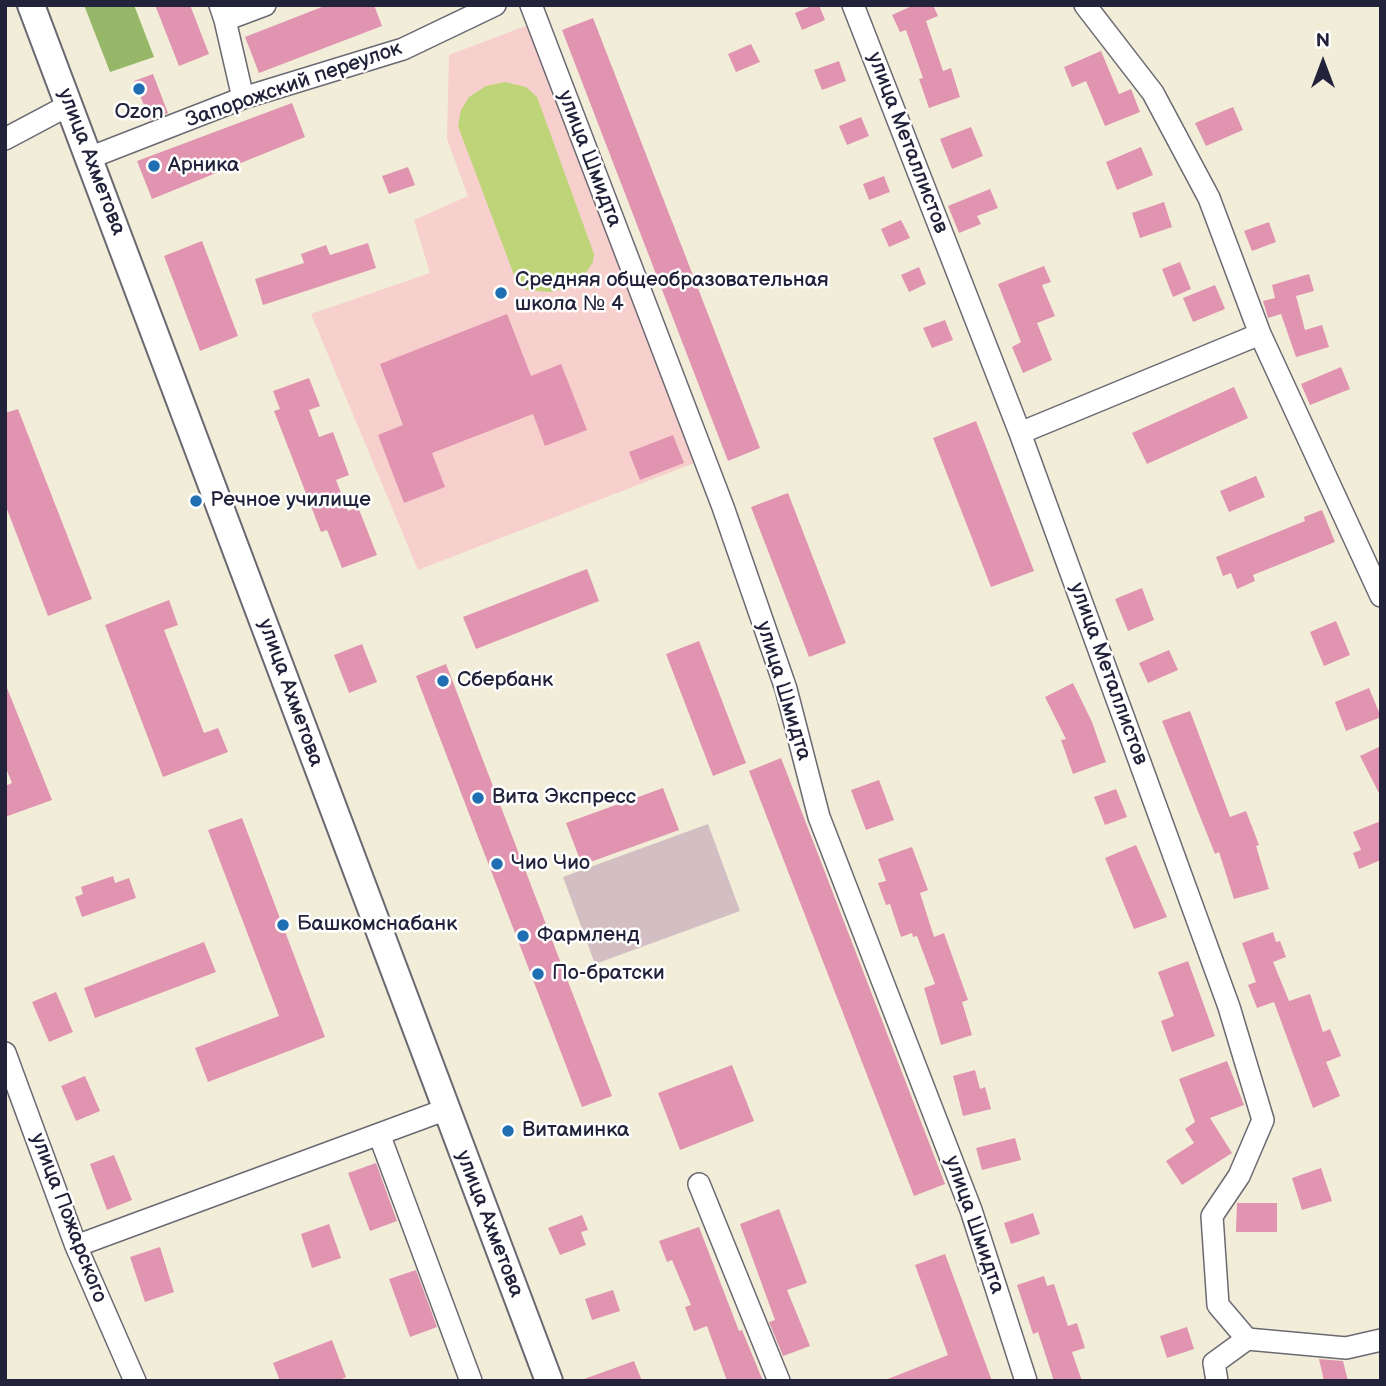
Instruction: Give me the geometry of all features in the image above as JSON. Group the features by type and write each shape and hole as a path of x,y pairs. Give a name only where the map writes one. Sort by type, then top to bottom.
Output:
{"main road":[{"name":"улица Ахметова","path":"31,5 549,1381"}],"street":[{"path":"243,98 223,12 265,5"},
{"name":"Запорожский переулок","path":"89,158 243,98 403,49 495,5"},
{"name":"улица Шмидта","path":"531,5 723,507 786,690 819,817 971,1210 1026,1381"},
{"name":"улица Металлистов","path":"853,5 1020,433 1224,995 1263,1120 1239,1176 1212,1216 1218,1306 1247,1339"},
{"path":"1085,5 1153,93 1197,174 1209,198 1260,334 1381,596"},
{"path":"5,139 69,105"},
{"path":"1020,433 1260,334"},
{"name":"улица Пожарского","path":"5,1053 76,1246 135,1381"},
{"path":"76,1246 447,1109"},
{"path":"379,1134 471,1381"},
{"path":"699,1184 779,1381"},
{"path":"1215,1372 1247,1339 1346,1348 1381,1340"}],"shaded area":[{"name":"Средняя общеобразовательная школа № 4","path":"528,25 697,462 418,570 311,314 430,273 414,220 468,196 447,139 449,55"},
{"path":"708,824 740,911 595,964 563,877"}],"green space":[{"path":"84,5 134,5 154,57 110,72"},
{"path":"505,82 526,87 537,97 594,254 593,262 579,283 566,288 550,292 527,290 517,283 458,126 461,110 469,97 486,86"}],"building":[{"path":"155,5 190,5 209,54 179,66"},
{"path":"327,5 374,5 382,26 259,73 245,37"},
{"path":"819,5 825,20 802,30 795,13"},
{"path":"914,5 933,5 938,16 926,21 943,71 951,68 960,97 929,108 919,79 923,78 906,30 900,32 892,15"},
{"path":"593,18 760,448 728,461 562,30"},
{"path":"751,44 760,62 736,72 728,54"},
{"path":"1101,51 1119,94 1131,89 1140,112 1105,126 1086,81 1072,87 1064,67"},
{"path":"839,61 846,81 822,90 814,70"},
{"path":"153,74 168,113 150,120 134,81"},
{"path":"292,103 305,137 152,199 137,161"},
{"path":"1233,107 1243,130 1206,146 1195,123"},
{"path":"861,117 869,136 847,145 839,126"},
{"path":"971,127 983,156 952,169 940,139"},
{"path":"1141,147 1153,175 1117,190 1106,162"},
{"path":"408,167 415,185 389,194 382,176"},
{"path":"884,176 890,192 869,200 863,184"},
{"path":"990,189 998,208 977,216 981,224 959,233 948,206"},
{"path":"1164,202 1172,227 1140,238 1132,213"},
{"path":"901,220 910,238 889,247 881,229"},
{"path":"1269,222 1276,242 1252,251 1244,231"},
{"path":"202,241 238,336 200,351 164,256"},
{"path":"368,243 376,268 263,305 255,279 304,263 301,254 326,245 330,255"},
{"path":"1180,262 1191,289 1173,297 1162,269"},
{"path":"1044,266 1051,282 1042,285 1055,316 1037,323 1052,360 1023,373 1012,347 1021,342 998,284"},
{"path":"919,267 926,284 909,292 901,275"},
{"path":"1309,274 1314,291 1296,296 1305,330 1322,325 1329,347 1296,357 1281,314 1268,318 1263,301 1275,298 1272,285"},
{"path":"1215,285 1225,309 1193,322 1183,298"},
{"path":"507,314 531,376 561,364 587,430 545,446 533,414 432,453 445,487 404,503 378,435 403,425 380,364"},
{"path":"945,320 953,340 932,348 923,328"},
{"path":"1341,367 1350,389 1310,405 1301,384"},
{"path":"309,378 320,406 309,410 319,437 333,432 349,475 336,480 348,511 358,507 377,555 342,568 327,530 321,532 274,411 280,409 273,391"},
{"path":"1234,387 1248,418 1147,464 1132,433"},
{"path":"18,409 92,599 48,616 5,504 5,413"},
{"path":"976,421 1034,571 991,587 933,438"},
{"path":"673,435 684,463 640,480 629,452"},
{"path":"1256,476 1265,497 1229,512 1220,491"},
{"path":"788,493 846,643 809,657 751,507"},
{"path":"1322,510 1335,542 1253,575 1255,581 1237,589 1231,573 1223,576 1216,557 1305,521 1304,517"},
{"path":"587,569 599,601 476,649 463,617"},
{"path":"1142,588 1154,620 1128,631 1115,599"},
{"path":"169,600 178,625 164,630 204,733 218,728 228,752 163,777 105,625"},
{"path":"1336,621 1350,655 1324,666 1310,632"},
{"path":"699,641 746,763 713,776 666,654"},
{"path":"362,644 377,682 349,693 334,655"},
{"path":"1169,650 1178,670 1148,683 1139,663"},
{"path":"446,664 612,1096 582,1107 416,676"},
{"path":"5,683 52,800 5,817 5,786 12,783 5,766"},
{"path":"1073,683 1092,722 1106,762 1073,774 1061,740 1066,739 1045,697"},
{"path":"1369,688 1381,717 1346,731 1335,702"},
{"path":"1190,711 1230,817 1246,811 1259,845 1256,846 1269,889 1234,899 1219,852 1215,854 1162,721"},
{"path":"1381,746 1381,797 1360,756"},
{"path":"781,758 945,1184 914,1196 749,771"},
{"path":"879,780 894,820 866,830 851,790"},
{"path":"663,788 679,830 582,865 566,823"},
{"path":"1116,789 1127,817 1105,825 1094,797"},
{"path":"242,818 325,1037 208,1082 195,1048 279,1016 208,830"},
{"path":"1381,821 1381,860 1359,869 1353,853 1361,850 1353,832"},
{"path":"1136,845 1167,917 1134,929 1105,858"},
{"path":"912,847 928,890 920,893 934,937 944,933 968,1000 962,1002 972,1035 941,1045 924,988 935,984 917,936 913,937 912,933 901,937 890,904 886,905 878,883 886,881 878,859"},
{"path":"113,876 115,883 129,878 136,898 82,917 75,897 83,894 81,887"},
{"path":"1273,932 1286,957 1273,962 1289,1001 1310,994 1323,1032 1330,1029 1341,1056 1326,1062 1340,1096 1313,1108 1274,1002 1257,1008 1248,985 1256,982 1242,943"},
{"path":"204,942 216,972 95,1018 84,988"},
{"path":"1188,961 1215,1036 1172,1052 1161,1021 1174,1016 1158,972"},
{"path":"56,992 73,1032 49,1042 32,1002"},
{"path":"1227,1061 1244,1105 1210,1118 1232,1153 1182,1185 1166,1161 1194,1143 1185,1129 1195,1122 1179,1079"},
{"path":"732,1065 754,1121 680,1150 658,1093"},
{"path":"975,1070 980,1089 985,1087 991,1109 963,1116 953,1076"},
{"path":"85,1076 100,1111 76,1121 61,1086"},
{"path":"1015,1138 1021,1160 982,1170 976,1148"},
{"path":"114,1155 132,1200 107,1210 90,1164"},
{"path":"376,1163 397,1221 370,1231 348,1173"},
{"path":"1321,1168 1332,1201 1302,1210 1292,1178"},
{"path":"1237,1203 1277,1203 1277,1232 1236,1232"},
{"path":"779,1209 807,1283 787,1290 810,1346 783,1356 769,1322 775,1320 740,1224"},
{"path":"1033,1213 1040,1234 1011,1244 1004,1223"},
{"path":"582,1215 588,1230 581,1232 586,1245 560,1255 548,1228"},
{"path":"329,1224 341,1258 312,1268 301,1234"},
{"path":"699,1227 739,1331 742,1330 763,1381 727,1381 707,1326 694,1331 685,1307 691,1305 672,1260 667,1262 659,1241"},
{"path":"160,1247 174,1292 145,1302 130,1257"},
{"path":"945,1254 992,1381 883,1381 948,1355 915,1265"},
{"path":"416,1270 437,1327 410,1337 389,1279"},
{"path":"1044,1276 1047,1286 1054,1284 1068,1326 1077,1323 1085,1348 1072,1352 1082,1381 1054,1381 1038,1332 1033,1334 1017,1285"},
{"path":"613,1290 620,1311 592,1320 585,1299"},
{"path":"1187,1327 1194,1349 1167,1358 1160,1336"},
{"path":"332,1340 346,1377 337,1381 280,1381 273,1363"},
{"path":"1319,1359 1343,1361 1348,1381 1324,1381"},
{"path":"634,1361 642,1381 584,1381 584,1379"}],"place":[{"name":"Ozon","path":"139,89"},
{"name":"Арника","path":"154,166"},
{"name":"Средняя общеобразовательная школа № 4","path":"501,293"},
{"name":"Речное училище","path":"196,501"},
{"name":"Сбербанк","path":"443,681"},
{"name":"Вита Экспресс","path":"478,798"},
{"name":"Чио Чио","path":"497,864"},
{"name":"Башкомснабанк","path":"283,925"},
{"name":"Фармленд","path":"523,936"},
{"name":"По-братски","path":"538,974"},
{"name":"Витаминка","path":"508,1131"}]}
